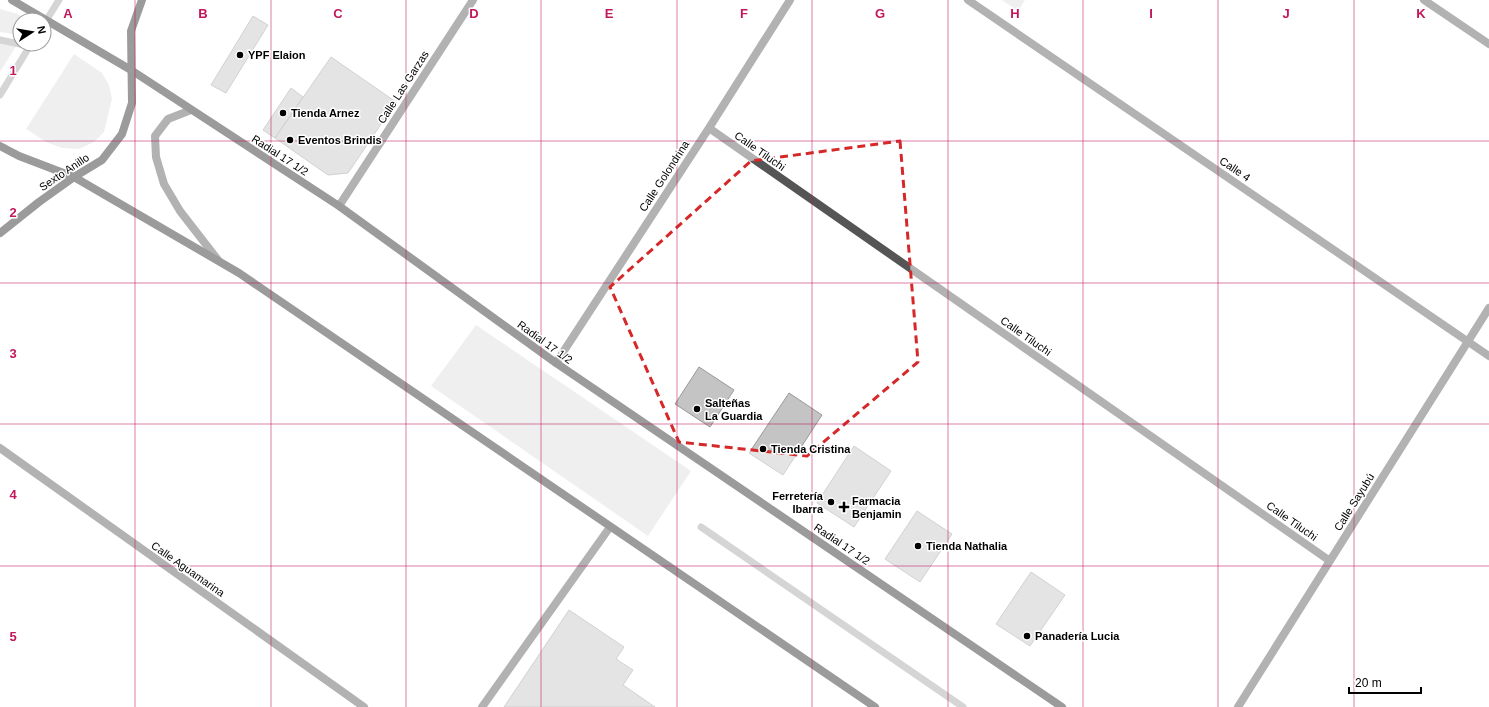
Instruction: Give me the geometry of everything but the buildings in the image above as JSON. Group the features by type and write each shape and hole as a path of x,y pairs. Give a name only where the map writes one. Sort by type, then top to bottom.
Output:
{"main road":[{"name":"Radial 17 1/2","path":"12,0 82,43 131,70 339,206 556,363 1062,707"},
{"name":"Sexto Anillo","path":"0,233 38,202 102,160 122,134 132,103 131,31 142,0"},
{"path":"0,146 19,156 74,177 239,273 875,707"}],"street":[{"name":"Calle Las Garzas","path":"339,206 473,0"},
{"name":"Calle Golondrina","path":"556,363 709,128 790,0"},
{"name":"Calle 4","path":"968,0 1489,356"},
{"path":"1424,0 1489,44"},
{"path":"191,110 168,119 155,136 156,157 164,184 180,211 218,261"},
{"name":"Calle Tiluchi","path":"709,128 1330,561"},
{"name":"Calle Sayubú","path":"1238,707 1489,308"},
{"name":"Calle Aguamarina","path":"0,448 364,707"},
{"path":"482,707 610,527"}],"highlighted area":[{"path":"900,141 918,362 807,456 679,442 610,287 751,161"}],"shaded area":[{"path":"1002,0 1025,0 1018,11"},
{"path":"0,9 12,12 12,34 0,32"},
{"path":"0,43 12,43 12,52 0,72"},
{"path":"74,54 102,73 109,85 112,99 104,132 94,142 79,149 62,148 46,142 26,129"},
{"path":"476,325 691,471 648,536 431,386"}],"waterway":[{"path":"52,12 59,0"},
{"path":"0,40 12,42"},
{"path":"0,95 26,52"},
{"path":"701,527 963,707"}],"place":[{"name":"YPF Elaion","path":"240,55"},
{"name":"Tienda Arnez","path":"283,113"},
{"name":"Eventos Brindis","path":"290,140"},
{"name":"Salteñas La Guardia","path":"697,409"},
{"name":"Tienda Cristina","path":"763,449"},
{"name":"Ferretería Ibarra","path":"831,502"},
{"name":"Farmacia Benjamin","path":"844,507"},
{"name":"Tienda Nathalia","path":"918,546"},
{"name":"Panadería Lucia","path":"1027,636"}]}
